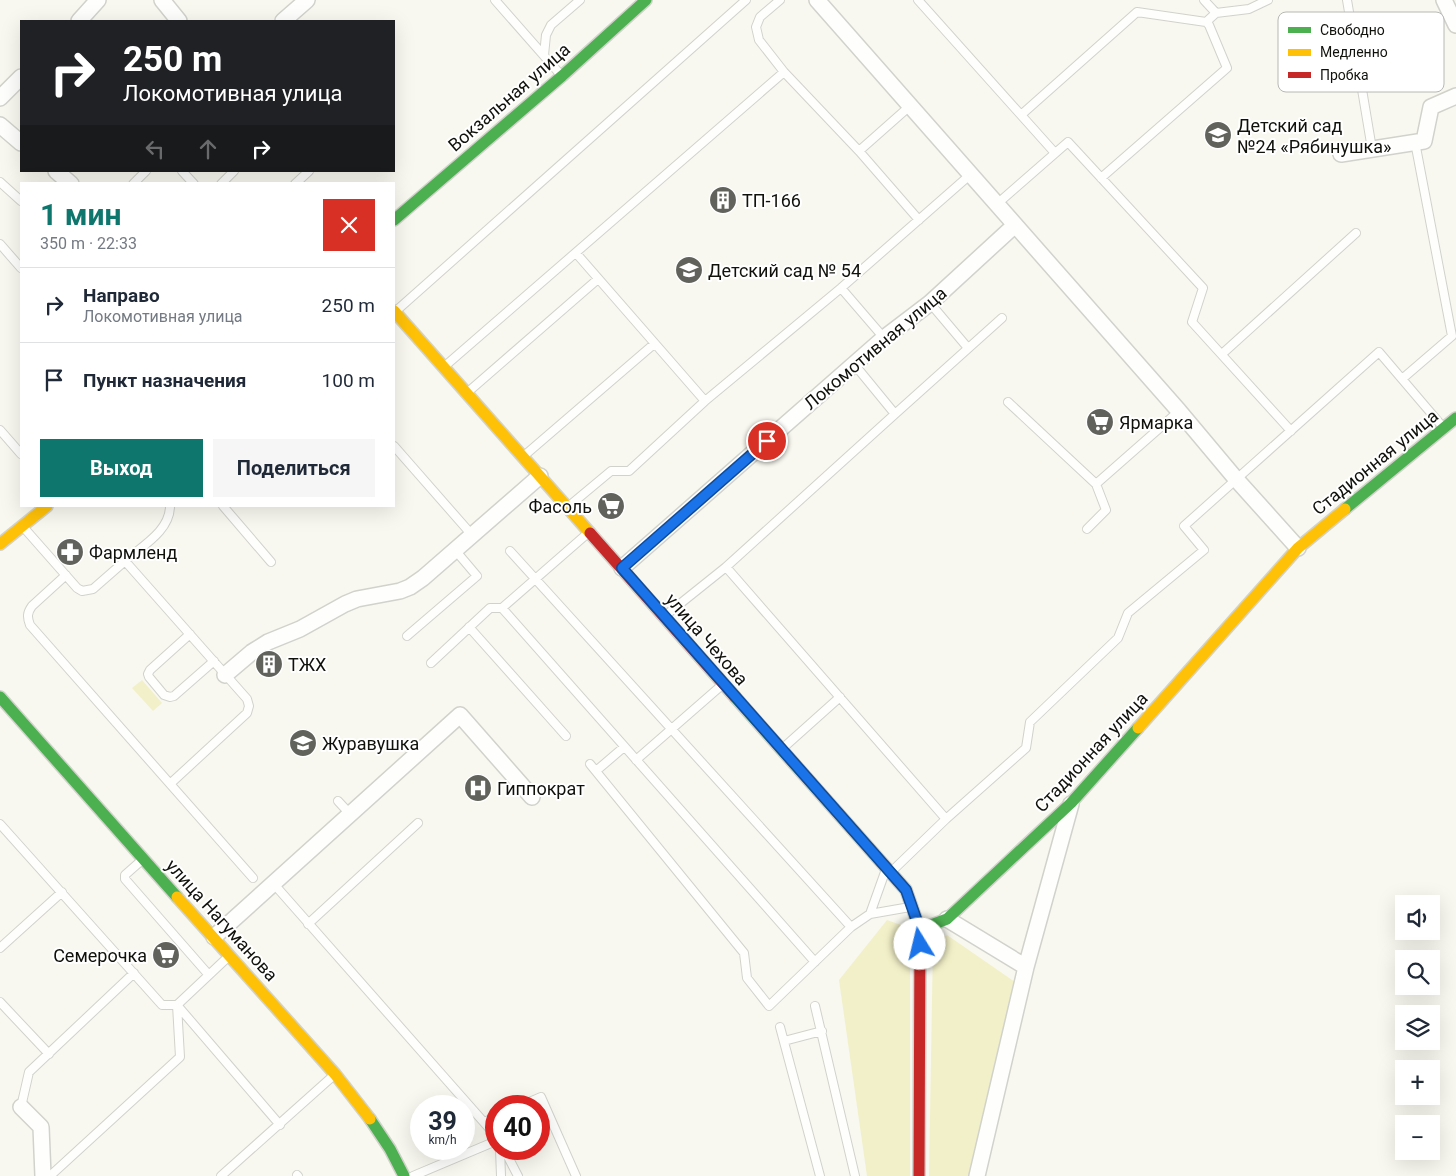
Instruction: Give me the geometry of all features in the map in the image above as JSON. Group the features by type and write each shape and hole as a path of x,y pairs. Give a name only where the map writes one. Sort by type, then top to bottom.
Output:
{"street":[{"path":"80,20 98,0"},
{"path":"162,0 178,20"},
{"path":"285,20 308,0"},
{"name":"Вокзальная улица","path":"395,219 562,76 646,0"},
{"path":"817,0 1298,548"},
{"path":"1444,0 1456,25"},
{"path":"0,98 20,79"},
{"path":"1341,154 1424,141 1431,107 1456,96"},
{"path":"0,125 20,142"},
{"path":"57,172 69,182"},
{"name":"Локомотивная улица","path":"622,568 884,338 930,303 1015,225"},
{"name":"улица Чехова","path":"395,313 889,870 906,890 920,930"},
{"name":"Стадионная улица","path":"920,930 947,919 1071,803 1298,548 1456,418"},
{"path":"225,675 261,646 300,629 344,604 410,587 540,476"},
{"path":"0,544 46,507"},
{"name":"улица Нагуманова","path":"0,697 214,937 362,1107 388,1143 404,1176"},
{"path":"214,937 460,716 532,796"},
{"path":"977,1176 1026,967 1071,803"},
{"path":"947,919 1026,967"},
{"path":"919,1176 920,930"},
{"path":"21,1106 40,1127 43,1176"}],"lane":[{"path":"495,0 562,76"},
{"path":"544,55 546,35 551,25 580,0"},
{"path":"395,311 746,0"},
{"path":"780,0 760,17 756,27 759,40 784,72 859,151 919,220"},
{"path":"918,0 1055,153"},
{"path":"1204,0 1216,13"},
{"path":"1206,22 1216,13 1249,9 1268,0"},
{"path":"1021,115 1137,12 1206,22 1227,68 1101,178"},
{"path":"443,367 784,72"},
{"path":"1362,92 1372,149"},
{"path":"859,151 911,106"},
{"path":"997,204 1068,142 1203,288 1192,322 1291,431"},
{"path":"1402,379 1454,334 1415,142"},
{"path":"135,182 145,172"},
{"path":"183,172 192,182"},
{"path":"223,182 233,172"},
{"path":"297,182 308,172"},
{"path":"567,507 611,471 629,471 704,401 841,288 971,174"},
{"path":"0,182 20,200"},
{"path":"1222,354 1356,233"},
{"path":"0,244 20,267"},
{"path":"576,253 704,401"},
{"path":"466,393 598,279"},
{"path":"841,288 884,338"},
{"path":"930,303 968,348"},
{"path":"664,617 726,567 1002,318"},
{"path":"523,457 654,344"},
{"path":"870,914 889,870 1026,748 1030,722 1118,638 1128,613 1204,550 1184,526 1379,352 1443,428"},
{"path":"854,364 895,414"},
{"path":"1008,402 1096,484 1106,510 1087,530"},
{"path":"1096,484 1179,411"},
{"path":"0,430 20,453"},
{"path":"395,447 472,535"},
{"path":"22,526 77,588 87,591 93,589 166,524 170,514 170,507"},
{"path":"224,507 271,562"},
{"path":"431,663 490,608 502,608 589,532"},
{"path":"407,636 477,576 455,550"},
{"path":"510,551 851,926"},
{"path":"125,561 249,703 247,713 171,783"},
{"path":"726,567 946,819"},
{"path":"66,575 32,606 28,618 30,625 253,878"},
{"path":"502,608 815,962"},
{"path":"470,627 566,736"},
{"path":"190,634 150,670 148,674 154,683 167,697 174,696 214,662"},
{"path":"636,760 724,684"},
{"path":"782,749 840,697"},
{"path":"596,771 624,747"},
{"path":"590,764 744,953 747,978 769,1006 851,926 870,914 912,906"},
{"path":"338,801 350,814"},
{"path":"308,924 418,823"},
{"path":"0,824 162,1005 177,1005 229,956"},
{"path":"143,858 125,875 125,879 208,974"},
{"path":"273,883 484,1122"},
{"path":"0,948 62,892"},
{"path":"21,1106 30,1072 134,973"},
{"path":"0,1002 48,1054"},
{"path":"177,1005 280,1125"},
{"path":"50,1176 180,1057 177,1005"},
{"path":"815,1006 855,1176"},
{"path":"780,1027 820,1176"},
{"path":"784,1041 822,1031"},
{"path":"221,1176 280,1125 334,1074"},
{"path":"550,1119 576,1176"},
{"path":"413,1176 485,1146"},
{"path":"500,1160 500,1176"},
{"path":"510,1160 518,1176"}],"shaded area":[{"path":"142,680 162,703 153,711 132,688"},
{"path":"887,920 901,925 910,949 910,1176 867,1176 839,980"},
{"path":"947,935 1015,982 971,1176 929,1176 933,942"}],"traffic: fast":[{"path":"395,219 562,76 646,0"},
{"path":"1345,509 1456,418"},
{"path":"0,697 177,897"},
{"path":"735,697 906,890 920,930"},
{"path":"921,929 947,919 1071,803 1138,728"},
{"path":"370,1119 390,1149 404,1176"}],"traffic: slow":[{"path":"395,312 590,533"},
{"path":"0,544 46,507"},
{"path":"1138,728 1298,548 1345,509"},
{"path":"177,897 335,1074 370,1119"}],"traffic: jam":[{"path":"590,533 735,697"},
{"path":"919,1176 921,929"}],"place":[{"name":"Детский сад №24 «Рябинушка»","path":"1218,135"},
{"name":"ТП-166","path":"723,200"},
{"name":"Детский сад № 54","path":"689,270"},
{"name":"Ярмарка","path":"1100,422"},
{"name":"Фасоль","path":"611,506"},
{"name":"Фармленд","path":"70,552"},
{"name":"ТЖХ","path":"269,664"},
{"name":"Журавушка","path":"303,743"},
{"name":"Гиппократ","path":"478,788"},
{"name":"Семерочка","path":"166,955"}],"route":[{"path":"767,441 622,568 906,890 920,930 920,944"}]}
